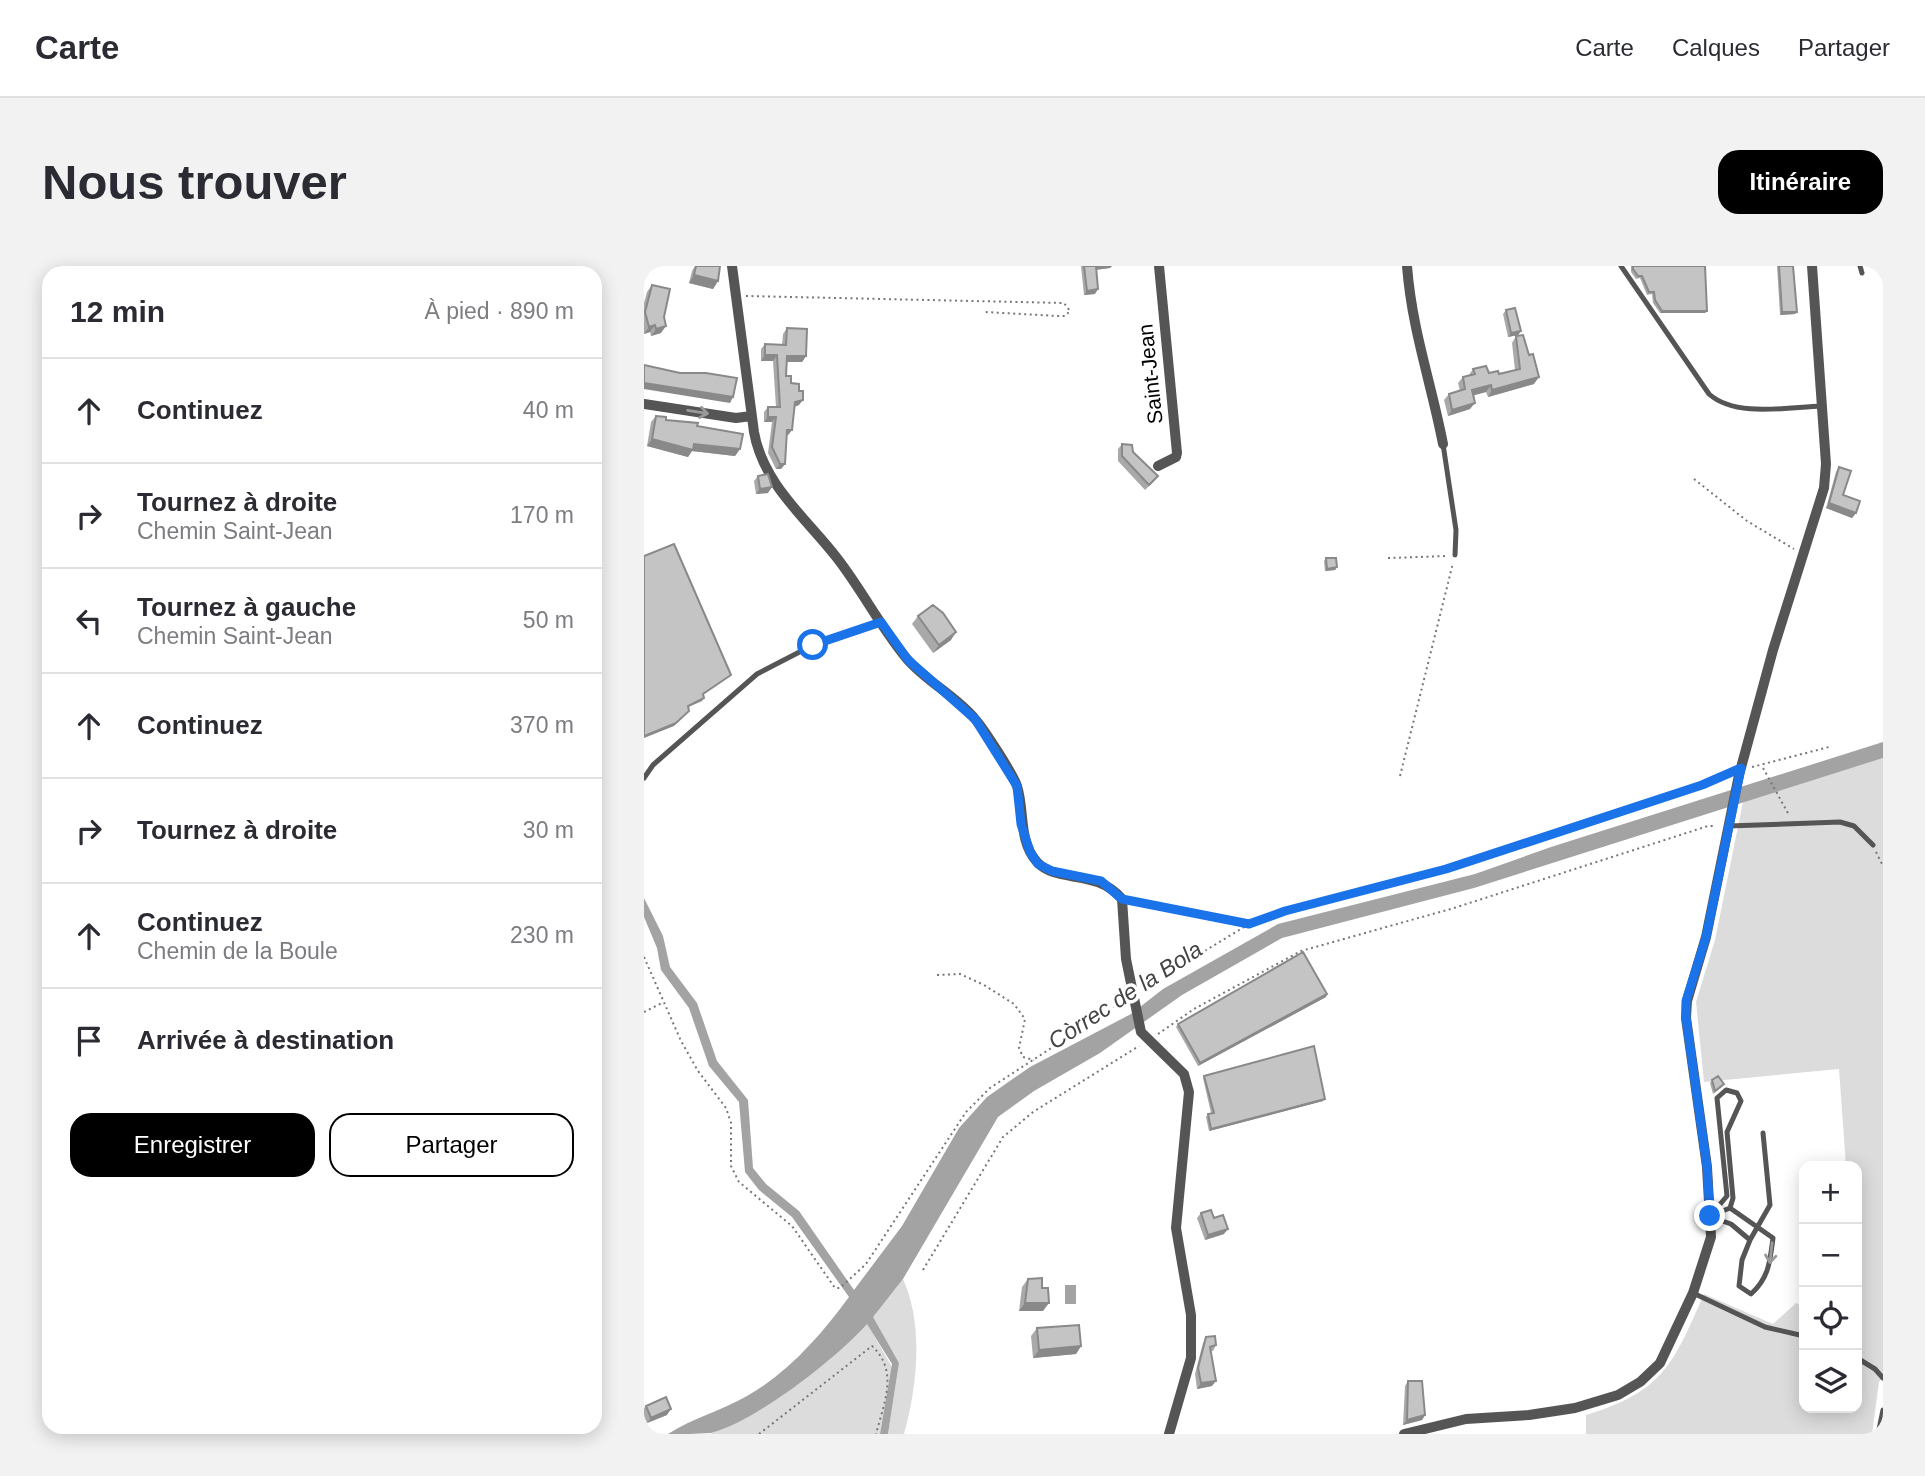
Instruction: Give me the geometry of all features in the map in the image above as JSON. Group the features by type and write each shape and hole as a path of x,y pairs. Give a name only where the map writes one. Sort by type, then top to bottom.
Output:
{"street":[{"path":"732,266 738,296 751,416 759,455 769,474 838,559 908,660 975,719 1017,786 1021,824 1030,852 1038,864 1052,871 1101,881 1122,899 1126,959 1144,1037 1184,1074 1189,1092 1176,1228 1191,1315 1191,1358 1169,1434"},
{"name":"Saint-Jean","path":"1158,466 1177,453 1159,266"},
{"path":"1407,266 1413,328 1434,392 1443,444"},
{"path":"1404,1434 1466,1419 1529,1415 1575,1408 1618,1395 1640,1382 1660,1363 1693,1293 1708,1252 1710,1216 1707,1167 1686,1018 1689,988 1706,937 1740,771 1773,650 1824,488 1826,464 1812,266"},
{"path":"644,404 736,418 751,416"}],"lane":[{"path":"1621,266 1717,402 1730,406 1766,408 1822,406"},
{"path":"1443,444 1456,530 1455,555"},
{"path":"644,778 653,765 757,674 813,645 881,622"},
{"path":"1729,824 1840,822 1854,825 1873,845"},
{"path":"1710,1216 1727,1196 1717,1098 1726,1090 1737,1093 1741,1101 1727,1132 1734,1186 1730,1208"},
{"path":"1730,1208 1757,1226 1773,1238 1771,1257 1761,1285 1751,1294 1739,1286 1742,1260 1757,1226 1770,1205 1763,1133"},
{"path":"1710,1216 1730,1208"},
{"path":"1710,1216 1731,1224 1750,1240"},
{"path":"1693,1293 1765,1327 1799,1335"},
{"path":"1862,1361 1883,1378"},
{"path":"1878,1434 1883,1410"}],"path":[{"path":"738,296 1064,303 1069,310 1065,316 985,312"},
{"path":"1694,479 1748,521 1804,556"},
{"path":"1388,558 1440,558 1455,555 1400,776"},
{"path":"644,957 662,1002 698,1071 726,1108 731,1123 731,1166 739,1182 792,1226 835,1288 840,1288 854,1278 866,1264 966,1112 990,1088 1135,1000 1249,924 1285,911 1446,869 1740,771 1763,767 1829,747"},
{"path":"1763,767 1792,822"},
{"path":"923,1270 1003,1137 1033,1112 1144,1037 1194,1009 1301,951 1454,908 1708,826 1729,824"},
{"path":"1873,845 1883,866"},
{"path":"1122,899 1249,924"},
{"path":"937,975 960,974 1014,1004 1025,1019 1019,1048 1023,1057 1035,1060"},
{"path":"644,1012 662,1002"},
{"path":"759,1434 872,1346 887,1365 888,1377 876,1434"}],"shaded area":[{"path":"1883,742 1883,758 1474,888 1282,938 1182,995 1100,1053 1034,1091 998,1117 903,1279 873,1317 899,1363 888,1434 880,1434 892,1364 867,1324 816,1371 750,1416 711,1433 668,1434 762,1387 790,1365 849,1297 792,1217 759,1190 745,1172 739,1102 709,1066 689,1008 661,970 657,948 644,917 644,898 663,936 670,967 697,1003 717,1061 748,1100 753,1168 766,1184 799,1211 854,1290 902,1226 959,1128 987,1097 1030,1067 1131,1014 1163,989 1278,924 1475,874 1551,847"},
{"path":"1883,758 1883,1377 1879,1382 1872,1434 1586,1434 1586,1415 1633,1396 1663,1372 1674,1357 1704,1294 1773,1324 1796,1303 1799,1304 1799,1413 1862,1413 1862,1161 1846,1161 1839,1069 1704,1082 1696,1002 1715,940 1743,802"},
{"path":"903,1279 914,1316 915,1376 904,1434 888,1434 899,1363 872,1317"},
{"path":"1065,1285 1076,1285 1076,1304 1065,1304"},
{"path":"867,1323 892,1367 880,1434 710,1434 773,1401 834,1355"}],"building":[{"path":"696,266 720,266 718,281 694,275"},
{"path":"1084,266 1096,266 1098,289 1087,291"},
{"path":"1633,266 1705,266 1707,311 1662,311 1655,300 1654,292 1649,292 1642,276 1638,276"},
{"path":"1779,266 1793,266 1797,312 1782,312"},
{"path":"652,285 670,289 664,317 666,326 656,329 655,325 649,327 645,312"},
{"path":"1515,308 1521,331 1511,333 1506,310"},
{"path":"787,328 807,329 806,356 787,356 786,376 791,376 791,383 799,384 799,391 803,391 803,400 795,402 792,430 787,430 785,464 780,464 772,447 776,417 768,417 768,407 780,407 777,355 765,355 765,344 786,345"},
{"path":"1523,335 1529,355 1533,354 1539,377 1492,390 1491,385 1472,390 1475,403 1452,410 1449,394 1465,389 1463,377 1475,374 1473,369 1486,366 1489,373 1498,371 1499,374 1520,369 1516,336"},
{"path":"644,365 680,373 706,373 737,378 733,397 644,383"},
{"path":"656,416 743,434 740,449 694,444 693,450 652,439"},
{"path":"1122,444 1132,445 1133,452 1158,476 1149,485 1122,456"},
{"path":"1839,467 1851,471 1843,495 1860,501 1856,513 1829,503"},
{"path":"768,474 772,487 760,489 758,476"},
{"path":"674,544 731,675 703,694 704,698 688,706 689,711 676,723 644,736 644,556"},
{"path":"1326,558 1336,558 1337,567 1327,569"},
{"path":"933,605 943,613 956,632 939,645 918,616"},
{"path":"1303,952 1327,994 1200,1063 1178,1024"},
{"path":"1314,1046 1325,1099 1211,1129 1208,1114 1214,1113 1204,1076"},
{"path":"1718,1076 1724,1084 1715,1091 1712,1080"},
{"path":"1211,1210 1214,1218 1223,1215 1228,1229 1208,1235 1201,1213"},
{"path":"1042,1278 1042,1288 1048,1288 1049,1303 1025,1303 1028,1279"},
{"path":"1079,1325 1081,1346 1039,1350 1037,1328"},
{"path":"1215,1336 1216,1345 1210,1347 1216,1381 1201,1383 1198,1368 1206,1337"},
{"path":"1408,1381 1422,1381 1425,1415 1407,1420"},
{"path":"666,1397 671,1409 651,1418 646,1406"}],"route":[{"path":"813,645 881,622 908,660 975,719 1017,786 1021,824 1030,852 1038,864 1052,871 1101,881 1122,899 1249,924 1285,911 1446,869 1702,785 1741,768 1706,937 1686,1001 1686,1018 1707,1167 1710,1216"}],"water label":[{"name":"Còrrec de la Bola","path":"1125,995"}]}
